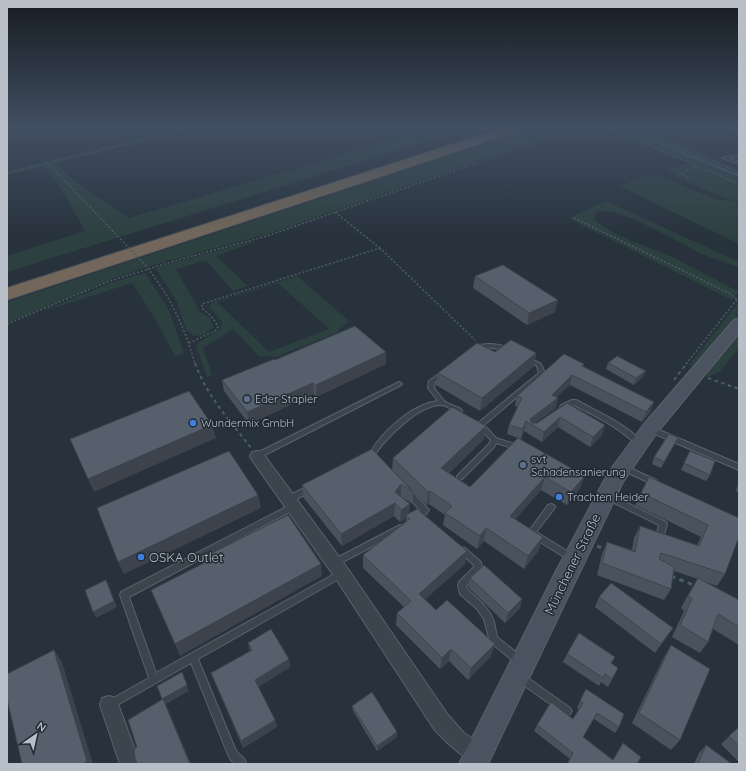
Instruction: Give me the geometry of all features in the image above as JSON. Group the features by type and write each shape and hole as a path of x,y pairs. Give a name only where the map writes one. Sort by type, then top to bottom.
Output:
{"highway":[{"path":"7,283 377,165"},
{"path":"7,294 402,165"}],"main road":[{"name":"Münchener Straße","path":"475,759 578,550 622,468 645,436 695,374 739,323"}],"street":[{"path":"257,456 338,568 441,722 475,759"},
{"path":"110,705 130,764"}],"lane":[{"path":"476,340 480,346"},
{"path":"470,352 480,346 499,346 539,365 542,373 480,425"},
{"path":"451,366 432,381 431,388 443,403 467,416"},
{"path":"257,456 399,384"},
{"path":"556,412 574,402 633,436 645,436 739,467"},
{"path":"380,466 371,457 386,436 420,409 443,403"},
{"path":"474,421 480,425 494,440 525,452"},
{"path":"460,477 492,445 494,440"},
{"path":"622,468 663,486"},
{"path":"154,679 124,595 291,503 316,486"},
{"path":"110,705 193,657 408,523 424,517 425,510 402,486"},
{"path":"606,496 663,524 660,536"},
{"path":"551,507 533,530 535,535 578,550"},
{"path":"456,546 478,564 478,568 462,585 463,591 488,615 491,622 493,639 520,669 567,711"},
{"path":"193,657 232,754 241,764"}],"path":[{"path":"7,173 40,165"},
{"path":"50,165 148,268 160,284 189,343 198,370 210,394 257,456"},
{"path":"7,324 107,282 148,268 261,238 470,165"},
{"path":"722,165 739,172"},
{"path":"688,177 680,172 698,166 739,184"},
{"path":"335,212 381,249 476,340"},
{"path":"574,218 729,293 738,299 673,381"},
{"path":"189,343 215,331 218,327 213,318 202,308 202,304 208,300 367,251 381,249"},
{"path":"695,374 739,389"},
{"path":"578,550 611,552"},
{"path":"667,575 703,589"}],"shaded area":[{"path":"32,165 58,165 75,181 129,218 308,165 351,165 7,272 7,256 85,231 66,196 46,168 42,167 7,175 7,171"},
{"path":"386,165 393,165 79,267 77,264"},
{"path":"421,165 466,165 268,234 153,265 117,277 7,323 7,302"},
{"path":"682,165 709,165 739,177 739,199 734,201 687,182 666,170"},
{"path":"716,165 729,165 739,169 739,174"},
{"path":"650,175 654,175 719,200 734,201 739,203 739,244 620,186"},
{"path":"606,201 739,262 739,267 707,256 651,227 620,214 607,211 596,212 594,219 610,231 628,240 674,258 739,292 732,300 568,218"},
{"path":"262,239 216,256 248,286 233,291 206,260 176,269 200,312 210,318 214,327 203,335 194,336 186,329 177,302 156,269 161,266"},
{"path":"145,273 168,308 184,353 175,356 153,315 132,283 41,312 110,283"},
{"path":"297,276 349,321 336,333 276,357 259,356 233,329 203,348 212,375 207,377 196,346 198,343 221,329 222,322 209,307 211,303","holes":["278,283 329,329 269,352 217,302"]},
{"path":"738,303 739,314 692,366 689,365"},
{"path":"739,333 739,348 720,371 708,377 706,376 710,367"}],"water":[{"path":"709,165 716,165 739,174 739,177"}],"building":[{"path":"503,265 558,300 529,313 475,276"},
{"path":"355,326 386,352 316,385 313,383 247,412 222,380 274,359 275,360"},
{"path":"511,340 536,353 482,398 438,373 477,343 495,352"},
{"path":"564,354 584,364 582,366 654,402 646,412 572,375 552,395 558,398 530,419 532,423 537,423 567,403 605,425 593,437 560,417 544,432 526,421 523,429 509,425 522,398 517,396"},
{"path":"617,356 646,371 636,378 608,363"},
{"path":"189,391 212,425 88,479 70,439"},
{"path":"452,407 486,426 441,468 470,487 518,438 585,476 571,492 545,477 510,516 543,537 528,556 486,528 480,536 445,513 452,506 430,491 428,492 393,458"},
{"path":"669,434 678,438 664,462 654,457"},
{"path":"372,449 413,492 401,484 395,492 410,504 401,510 395,503 341,534 302,485"},
{"path":"229,451 258,495 118,562 97,508"},
{"path":"690,451 715,461 710,475 684,463"},
{"path":"649,477 739,518 739,537 725,574 661,553 659,559 674,567 671,589 602,563 607,542 635,552 640,526 699,546 708,525 641,493"},
{"path":"417,509 467,551 419,594 436,610 447,600 495,644 471,668 451,649 442,658 397,613 411,601 363,555 410,519 406,515"},
{"path":"288,515 321,564 175,644 151,590 204,563 202,558"},
{"path":"484,565 522,599 508,613 470,578"},
{"path":"698,578 739,600 739,627 718,614 708,642 680,625 692,599 688,596"},
{"path":"106,580 114,601 93,612 85,590"},
{"path":"611,583 673,628 661,644 599,597"},
{"path":"271,629 289,659 255,680 275,720 241,741 211,673 252,650 248,643"},
{"path":"579,633 615,657 611,663 618,668 612,679 605,674 603,678 567,654"},
{"path":"671,645 710,669 680,740 639,713"},
{"path":"54,650 87,761 83,764 22,764 7,699 7,674"},
{"path":"182,672 187,685 162,699 157,686"},
{"path":"586,689 624,714 619,727 597,713 583,737 613,760 623,743 641,757 637,764 569,764 568,763 573,753 537,725 551,702 573,719 583,703 580,701"},
{"path":"372,692 397,732 377,746 352,706"},
{"path":"163,699 190,764 137,764 134,749 137,747 128,720"},
{"path":"739,727 739,746 729,736"},
{"path":"706,745 732,764 698,764"}],"place":[{"name":"Eder Stapler","path":"247,399"},
{"name":"Wundermix GmbH","path":"193,423"},
{"name":"svt Schadensanierung","path":"523,465"},
{"name":"Trachten Heider","path":"559,497"},
{"name":"OSKA Outlet","path":"141,557"}]}
